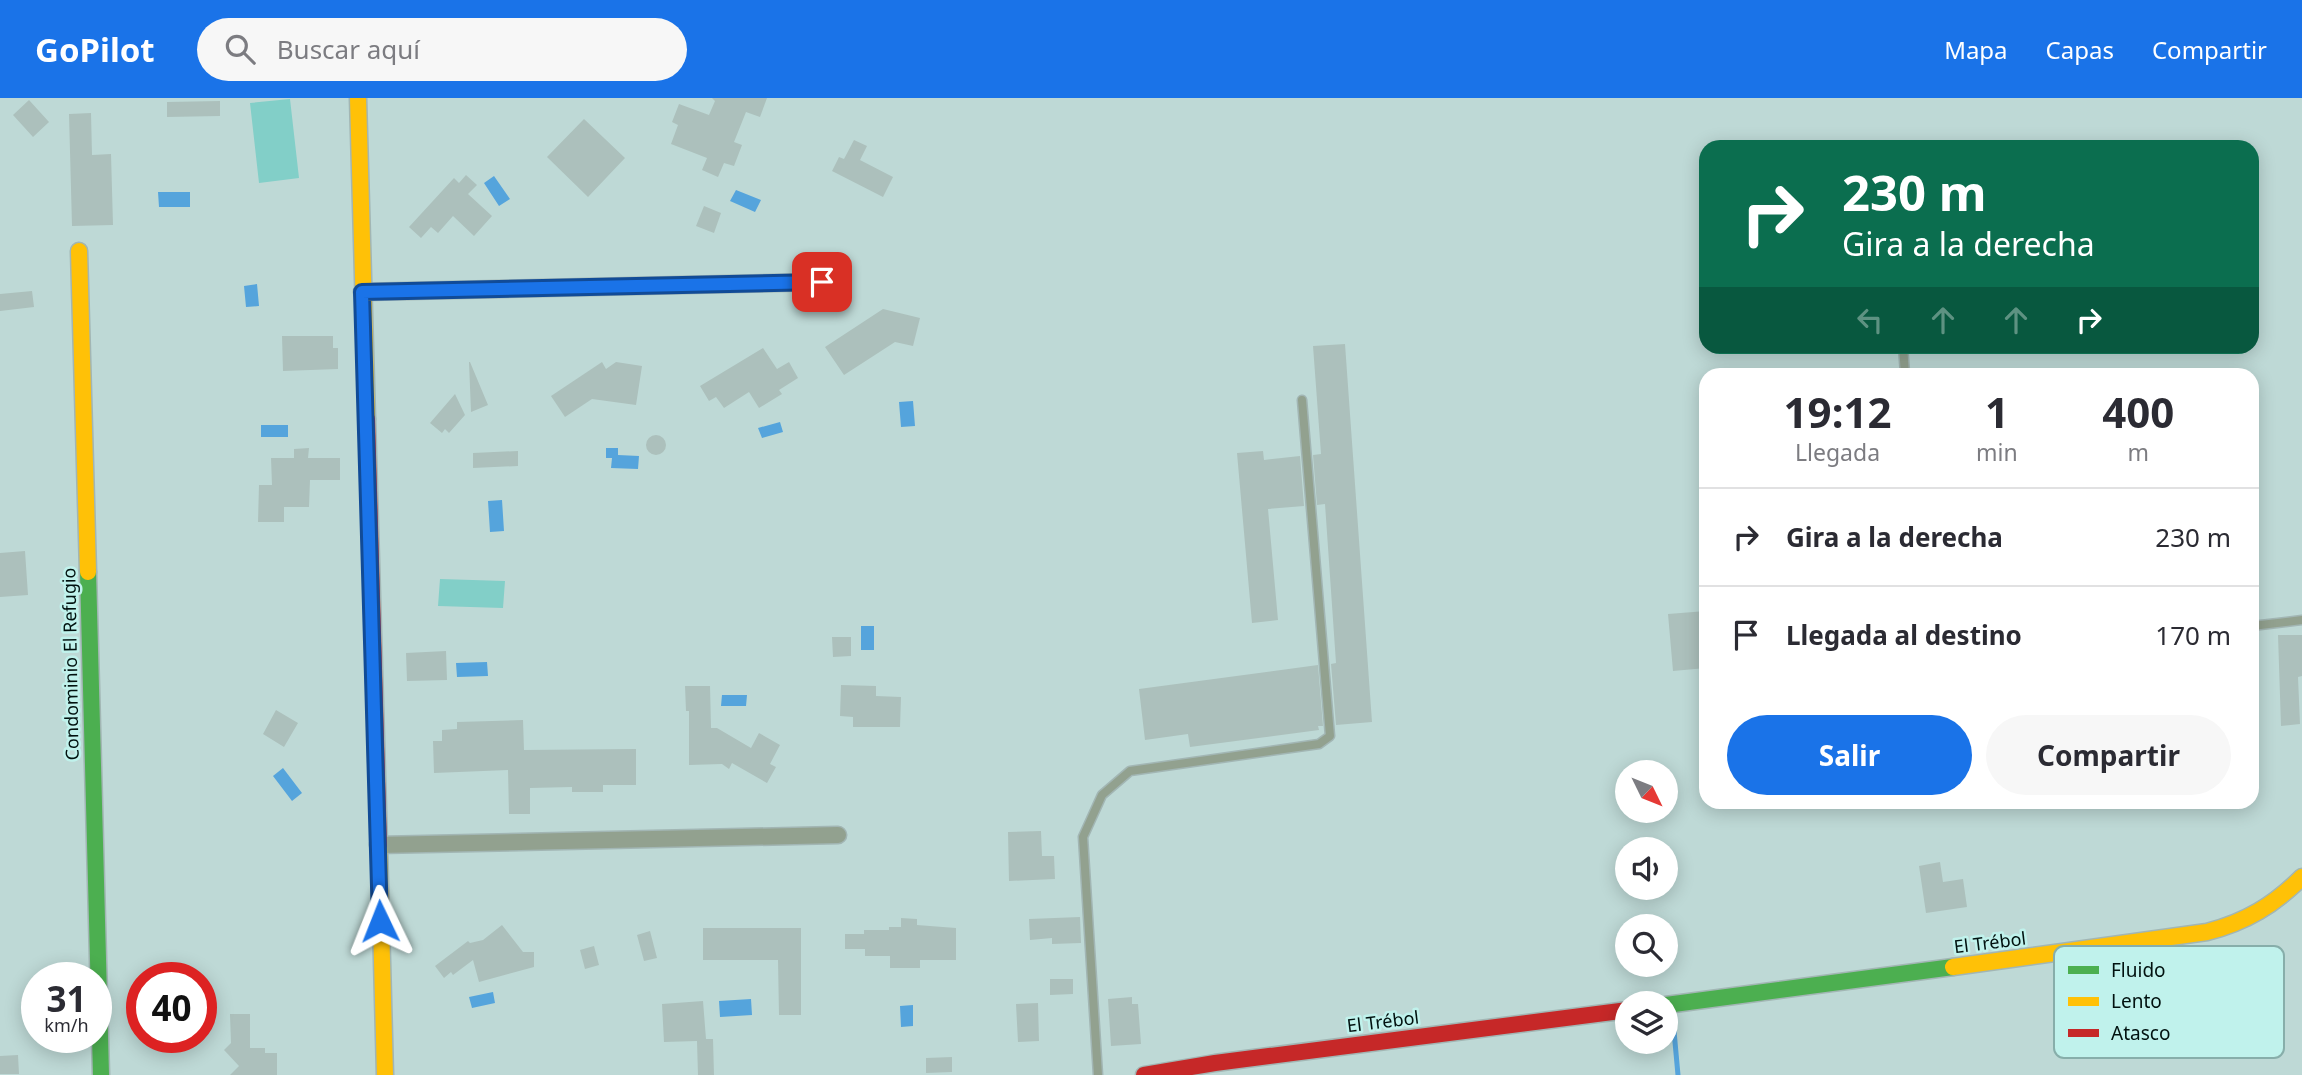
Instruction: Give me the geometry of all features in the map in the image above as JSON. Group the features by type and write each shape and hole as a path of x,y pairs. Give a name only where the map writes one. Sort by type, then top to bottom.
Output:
{"street":[{"path":"358,98 385,1075"},
{"name":"Condominio El Refugio","path":"79,251 101,1075"},
{"path":"362,292 822,282"},
{"path":"378,845 838,835"},
{"name":"El Trébol","path":"2113,946 2224,929 2255,917 2302,877"},
{"name":"El Trébol","path":"1678,1003 2054,954"},
{"name":"El Trébol","path":"1144,1075 1229,1061 1615,1012"}],"lane":[{"path":"1098,1075 1083,837 1102,795 1129,771 1319,744 1330,736 1302,400"},
{"path":"2259,625 2302,620"}],"shaded area":[{"path":"290,99 299,178 259,183 250,103"},
{"path":"494,176 510,199 499,206 484,183"},
{"path":"736,190 761,200 755,212 730,201"},
{"path":"158,192 190,192 190,207 159,207"},
{"path":"257,284 259,306 246,307 244,286"},
{"path":"913,401 915,426 901,427 899,402"},
{"path":"780,422 783,432 762,438 758,428"},
{"path":"261,425 288,425 288,437 261,437"},
{"path":"606,448 618,448 618,455 639,456 638,469 611,468 612,458 606,458"},
{"path":"502,500 504,531 490,532 488,501"},
{"path":"440,579 505,581 503,608 438,606"},
{"path":"861,626 874,626 874,650 861,650"},
{"path":"487,662 488,676 457,677 456,663"},
{"path":"722,695 747,695 746,706 721,706"},
{"path":"283,768 302,793 292,801 273,776"},
{"path":"493,992 495,1003 472,1008 469,997"},
{"path":"751,999 752,1015 720,1017 719,1001"},
{"path":"913,1005 913,1026 901,1027 900,1006"}],"building":[{"path":"712,98 767,98 760,117 746,112 734,142 742,145 734,166 724,163 718,177 702,170 707,158 671,144 678,125 672,122 679,104 709,115 715,101"},
{"path":"29,100 49,122 33,137 13,115"},
{"path":"220,101 220,116 167,117 167,102"},
{"path":"91,113 92,155 111,154 113,225 72,226 69,114"},
{"path":"584,119 625,158 588,197 547,157"},
{"path":"854,140 867,146 860,160 893,177 883,197 832,171 839,157 844,159"},
{"path":"466,175 477,185 468,194 492,216 474,236 453,216 438,233 431,227 421,238 409,227 454,178 459,183"},
{"path":"704,206 721,213 714,233 696,226"},
{"path":"32,291 34,307 0,311 0,294"},
{"path":"883,309 920,318 913,346 895,342 844,375 825,347"},
{"path":"282,336 333,336 333,348 338,348 338,369 283,371"},
{"path":"1345,344 1372,722 1336,725 1331,664 1336,663 1325,504 1317,505 1313,455 1321,454 1313,346"},
{"path":"763,348 777,369 789,362 798,378 779,390 782,394 759,408 749,392 724,408 716,397 709,401 700,386"},
{"path":"469,362 488,405 471,412"},
{"path":"602,362 606,369 616,362 642,366 636,405 592,399 565,417 551,396"},
{"path":"455,394 465,415 449,433 445,429 442,433 430,423"},
{"path":"656,435 663,438 666,445 663,452 656,455 649,452 646,445 649,438"},
{"path":"309,448 308,458 340,458 340,480 310,480 309,507 284,507 284,522 258,522 259,485 272,485 271,458 294,458 294,449"},
{"path":"518,451 518,466 473,468 473,453"},
{"path":"1263,451 1264,460 1300,456 1304,506 1268,509 1278,620 1252,623 1237,453"},
{"path":"25,551 28,595 0,597 0,553"},
{"path":"1699,612 1699,669 1673,671 1668,614"},
{"path":"2278,635 2302,635 2302,676 2298,677 2300,724 2281,726"},
{"path":"832,637 851,637 851,656 833,657"},
{"path":"446,651 447,680 407,681 406,653"},
{"path":"1318,665 1323,726 1318,726 1319,730 1190,747 1188,734 1145,740 1139,689"},
{"path":"841,685 876,686 876,696 901,697 900,727 853,727 853,717 840,716"},
{"path":"685,686 710,686 711,728 717,728 751,748 759,733 780,745 770,764 776,767 767,783 732,763 729,769 722,764 689,765 689,711 686,711"},
{"path":"276,710 298,723 284,747 263,734"},
{"path":"523,720 524,750 636,749 636,785 603,785 603,792 572,792 572,787 530,788 530,814 509,814 508,770 434,773 433,741 442,741 442,730 457,729 457,722"},
{"path":"1041,831 1042,856 1054,856 1055,879 1009,881 1008,832"},
{"path":"1940,862 1943,882 1963,879 1967,907 1926,913 1919,866"},
{"path":"1080,917 1081,943 1052,944 1052,938 1030,940 1029,919"},
{"path":"901,918 917,919 917,925 956,928 956,960 920,960 920,968 890,968 890,956 865,956 865,949 845,949 845,934 864,934 864,930 901,927"},
{"path":"502,925 523,952 534,952 534,967 479,982 473,960 453,975 451,972 444,978 435,966 468,941 470,943 483,940"},
{"path":"703,928 801,928 801,1015 779,1015 778,960 703,960"},
{"path":"650,931 657,958 644,961 637,935"},
{"path":"594,946 599,965 585,969 580,950"},
{"path":"1050,979 1073,979 1073,994 1050,995"},
{"path":"1132,997 1132,1004 1138,1004 1141,1044 1111,1046 1108,999"},
{"path":"703,1001 706,1039 713,1039 714,1075 698,1075 697,1041 664,1042 662,1004"},
{"path":"1038,1003 1039,1041 1018,1042 1016,1004"},
{"path":"230,1014 250,1014 250,1048 265,1048 265,1053 277,1053 277,1075 230,1075 239,1066 224,1050 231,1043"},
{"path":"18,1055 19,1074 0,1074 0,1056"},
{"path":"952,1057 952,1072 926,1073 926,1058"}],"waterway":[{"path":"1676,1054 1678,1075"}],"traffic: fast":[{"path":"88,572 101,1075"},
{"path":"1678,1003 1953,967"}],"traffic: slow":[{"path":"358,98 367,419"},
{"path":"79,251 88,572"},
{"path":"379,846 385,1075"},
{"path":"2105,946 2207,932 2234,923 2259,911 2302,877"},
{"path":"1953,967 2054,953"}],"traffic: jam":[{"path":"367,419 379,846"},
{"path":"1144,1075 1215,1063 1615,1012"}],"route":[{"path":"380,921 362,292 822,282"}]}
